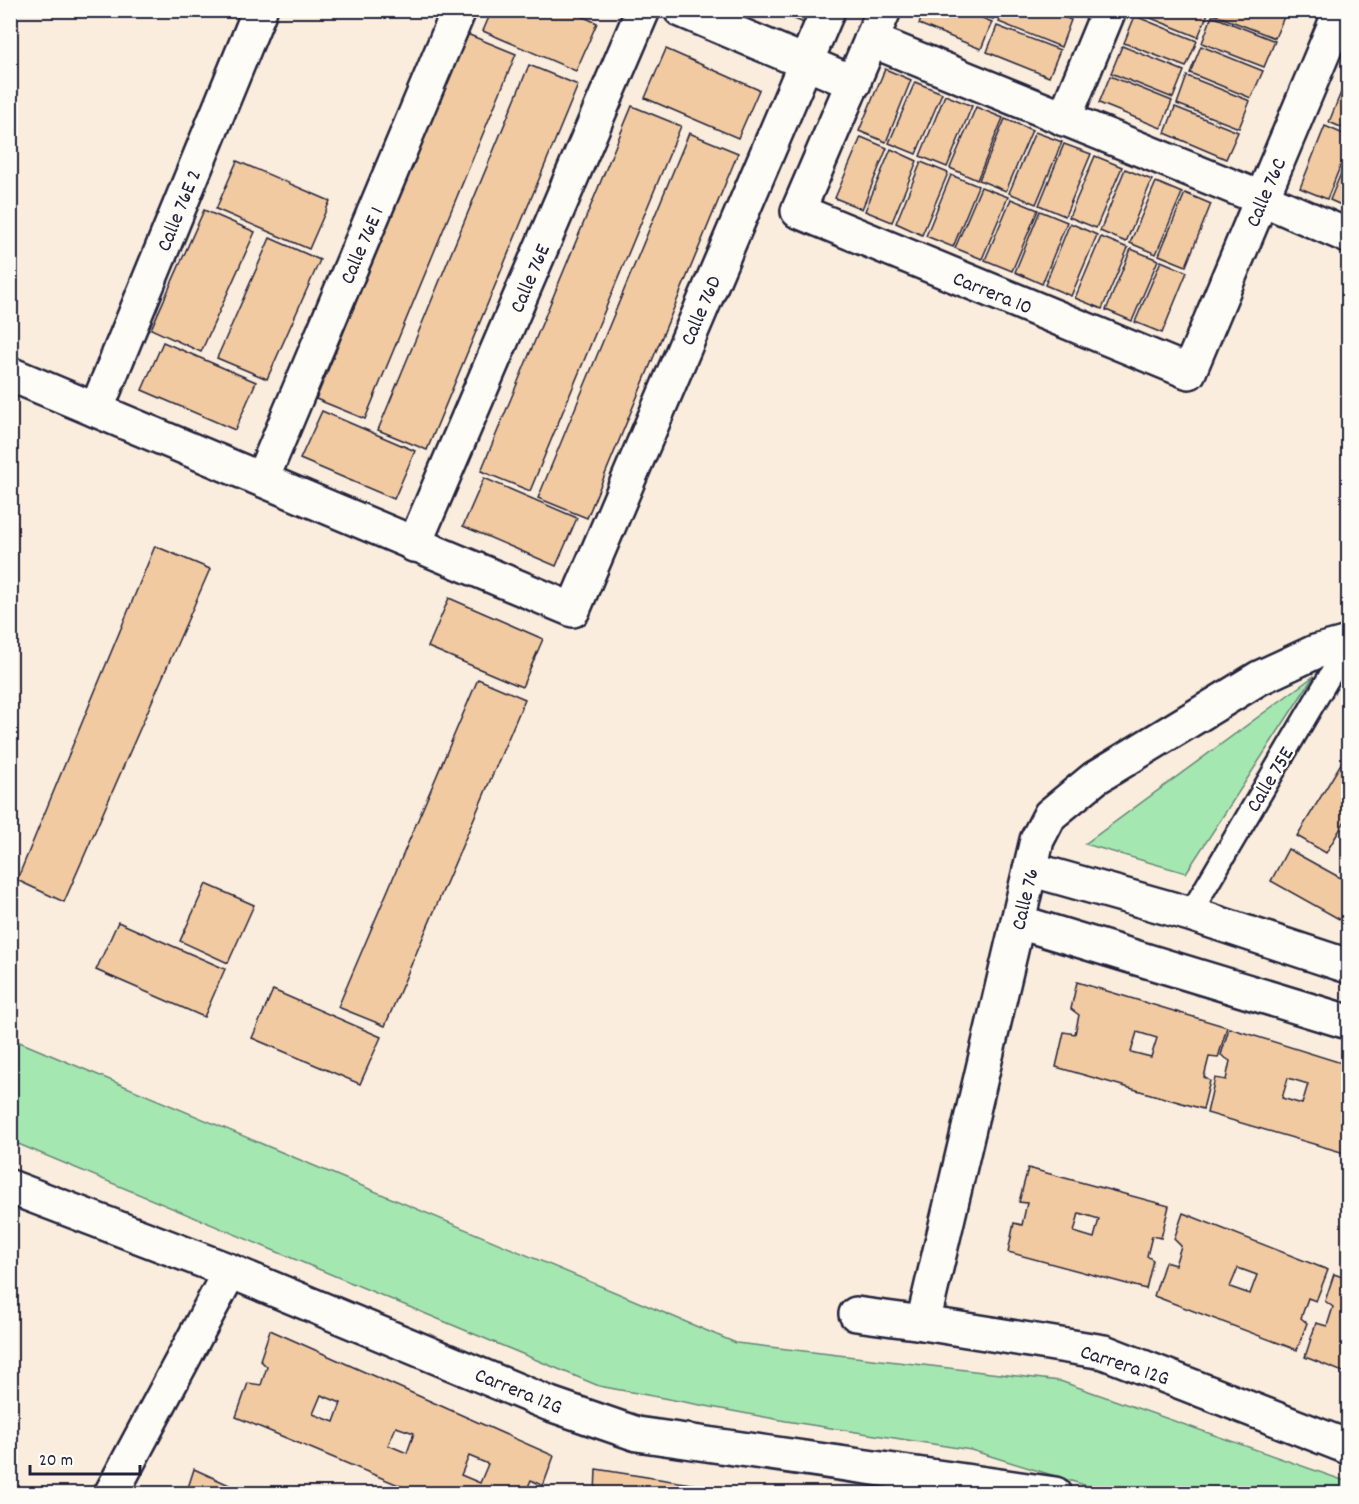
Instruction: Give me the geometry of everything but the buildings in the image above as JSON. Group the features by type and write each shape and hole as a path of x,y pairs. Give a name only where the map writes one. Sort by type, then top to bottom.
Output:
{"street":[{"name":"Calle 76E 2","path":"96,410 260,10"},
{"name":"Calle 76E 1","path":"262,479 459,10"},
{"name":"Calle 76E","path":"414,545 643,10"},
{"path":"681,10 854,83 884,10"},
{"name":"Calle 76D","path":"414,545 573,610 828,10"},
{"path":"1064,119 1109,10"},
{"name":"Calle 76C","path":"1189,372 1342,20"},
{"path":"871,40 1263,199 1348,236"},
{"name":"Carrera 10","path":"854,83 798,211 1189,372"},
{"path":"10,374 414,545"},
{"name":"Calle 76","path":"923,1323 1037,840 1050,815 1095,778 1258,678 1315,652 1348,644"},
{"path":"1030,869 1190,914 1348,966"},
{"path":"1019,922 1348,1022"},
{"name":"Carrera 12G","path":"10,1187 230,1271 550,1404 637,1434 983,1488 1055,1494"},
{"path":"111,1494 230,1271"},
{"name":"Carrera 12G","path":"856,1314 1104,1352 1348,1447"}],"lane":[{"name":"Calle 75E","path":"1190,914 1348,644"}],"green space":[{"path":"1314,676 1186,873 1085,844"},
{"path":"10,1038 736,1343 1060,1381 1348,1482 1348,1493 1110,1493 971,1450 786,1421 599,1386 11,1141"}]}
